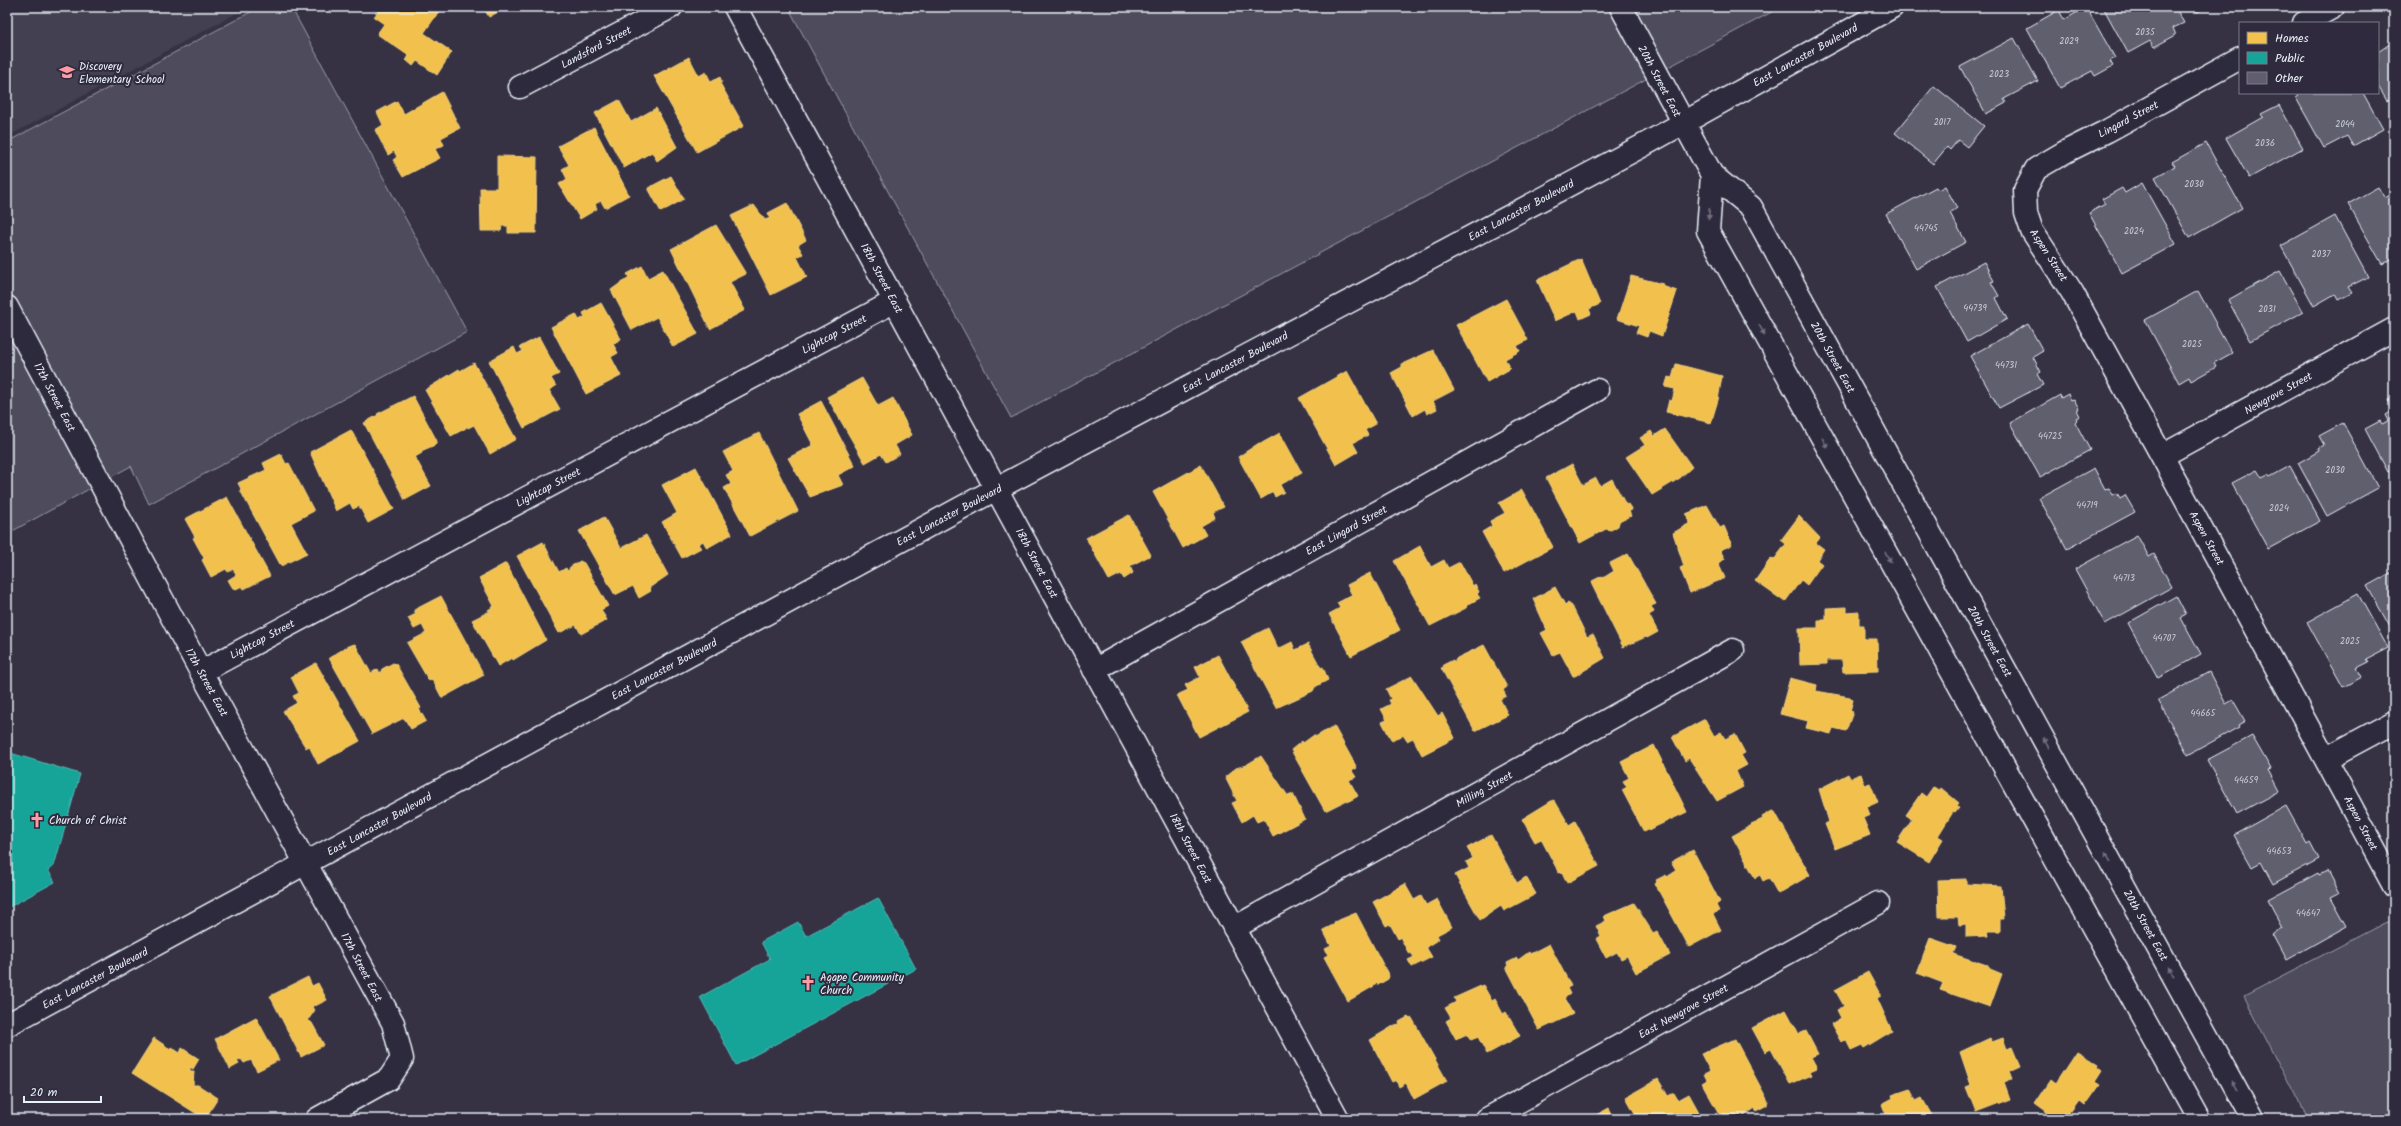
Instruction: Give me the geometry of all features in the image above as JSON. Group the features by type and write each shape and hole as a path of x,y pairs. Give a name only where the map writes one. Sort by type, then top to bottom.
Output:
{"street":[{"name":"Landsford Street","path":"520,87 671,7"},
{"name":"18th Street East","path":"735,7 1338,1119"},
{"name":"20th Street East","path":"1621,7 1712,175 1751,206 2252,1119"},
{"name":"East Lancaster Boulevard","path":"7,1025 996,489 1683,123 1892,7"},
{"path":"2306,22 2333,7"},
{"name":"Lingard Street","path":"2025,190 2036,169 2059,155 2239,59"},
{"path":"1712,175 1708,231 2199,1119"},
{"name":"Aspen Street","path":"2025,190 2026,212 2032,231 2072,292 2327,758 2394,886"},
{"name":"Lightcap Street","path":"201,672 895,301"},
{"name":"17th Street East","path":"7,307 201,672 393,1023 402,1059 389,1079 317,1119"},
{"name":"Newgrove Street","path":"2162,456 2394,329"},
{"name":"East Lingard Street","path":"1094,670 1597,390"},
{"name":"Milling Street","path":"1234,928 1733,650"},
{"path":"2327,758 2394,722"},
{"name":"East Newgrove Street","path":"1487,1119 1878,904"}],"shaded area":[{"name":"Discovery Elementary School","path":"7,7 248,7 7,137"},
{"path":"260,7 291,7 467,332 149,504 131,466 7,534 7,142"},
{"path":"788,7 1781,7 1011,418"},
{"path":"2394,918 2394,1119 2307,1119 2244,996"}],"building: Homes":[{"path":"381,7 436,7 440,10 424,33 452,52 437,75 417,61 413,66 406,60 409,56 377,34 384,24 374,17"},
{"path":"483,7 507,7 489,17"},
{"path":"689,57 699,76 706,72 711,82 720,77 722,82 720,83 744,126 697,152 654,76"},
{"path":"442,92 460,128 441,138 444,145 435,149 440,158 403,177 393,160 397,157 394,151 388,155 375,130 383,125 377,112 397,101 404,114"},
{"path":"619,100 631,122 656,108 677,147 657,161 652,152 624,168 595,113"},
{"path":"594,127 629,195 605,208 601,201 595,204 597,209 580,219 559,184 567,179 562,169 569,165 558,146"},
{"path":"497,156 537,157 536,233 508,233 508,226 502,226 501,231 481,231 480,188 497,188"},
{"path":"671,176 684,199 661,212 648,188"},
{"path":"787,203 806,240 798,245 803,254 797,257 807,277 771,295 731,216 754,205 765,220 770,218 768,213"},
{"path":"716,225 746,274 730,282 745,310 710,329 671,249"},
{"path":"1581,259 1600,304 1589,309 1591,314 1580,319 1577,311 1555,321 1537,280"},
{"path":"642,266 648,278 663,270 698,334 673,347 657,317 632,330 611,290 629,277 627,274"},
{"path":"1631,276 1663,284 1665,287 1677,291 1662,336 1649,331 1647,337 1636,333 1639,326 1617,319"},
{"path":"1506,299 1528,340 1517,346 1520,351 1505,359 1510,369 1487,382 1456,325"},
{"path":"601,303 621,339 613,344 618,353 611,357 621,376 586,394 551,327 576,314 579,320 585,317 583,313"},
{"path":"539,337 559,374 551,378 556,386 549,390 560,409 524,428 489,361 514,347 517,354 523,351 520,347"},
{"path":"1433,350 1454,390 1433,401 1437,409 1427,414 1425,409 1413,416 1391,373 1402,367 1402,364"},
{"path":"474,363 516,439 490,454 474,425 468,428 466,425 466,428 451,436 425,390 459,369 460,371"},
{"path":"1676,364 1722,376 1718,400 1711,423 1666,412 1669,400 1672,401 1675,389 1665,387 1668,377 1672,378"},
{"path":"1347,371 1376,424 1365,430 1368,435 1353,443 1358,452 1336,465 1299,398"},
{"path":"862,378 878,406 893,398 912,435 895,445 900,454 886,462 881,454 865,463 827,397"},
{"path":"413,396 437,441 435,445 421,451 422,453 415,457 431,486 405,500 364,423 378,415 377,414"},
{"path":"821,401 855,466 838,475 843,485 810,497 788,458 813,445 797,414"},
{"path":"1665,429 1692,467 1680,478 1652,495 1626,457 1645,445 1640,438 1651,431 1654,436"},
{"path":"351,430 394,509 368,523 359,506 353,509 350,503 336,511 310,452"},
{"path":"759,433 798,511 750,536 724,488 731,484 726,475 733,471 723,452"},
{"path":"1280,433 1302,473 1280,485 1284,492 1275,497 1273,492 1261,499 1238,457 1259,443 1262,443"},
{"path":"281,454 286,464 289,463 314,511 291,523 307,553 281,566 240,490 241,489 238,483 266,470 263,463"},
{"path":"1572,464 1583,485 1596,478 1600,486 1612,479 1626,505 1628,504 1632,510 1629,511 1631,516 1619,522 1618,526 1611,530 1606,529 1580,543 1546,478"},
{"path":"1201,465 1224,507 1213,512 1215,518 1201,526 1206,535 1183,548 1153,492"},
{"path":"696,467 732,534 707,548 703,541 698,544 701,548 682,558 662,522 677,513 662,485"},
{"path":"1522,490 1553,547 1504,573 1482,532 1492,526 1490,521 1505,513 1499,503"},
{"path":"227,497 270,576 244,589 242,586 234,590 228,580 236,575 233,569 228,572 226,569 211,577 202,560 204,558 193,538 195,537 185,519"},
{"path":"1707,505 1720,528 1724,526 1732,545 1720,550 1725,559 1718,563 1725,578 1690,593 1680,568 1684,566 1673,533 1690,523 1686,514"},
{"path":"1129,515 1151,555 1130,566 1133,573 1124,579 1121,574 1109,580 1086,538"},
{"path":"1799,516 1820,538 1816,543 1824,549 1817,560 1822,564 1807,585 1801,580 1785,602 1755,581 1771,558 1774,560 1786,544 1781,540"},
{"path":"604,517 621,548 646,535 668,575 649,588 651,591 639,598 633,586 615,595 579,531"},
{"path":"543,542 559,572 566,568 568,572 570,567 580,561 584,563 608,606 601,610 607,620 581,634 576,625 559,633 517,556"},
{"path":"1420,546 1431,567 1444,560 1448,568 1460,562 1473,586 1475,584 1479,592 1477,594 1480,598 1467,605 1466,608 1430,626 1394,561"},
{"path":"1628,554 1656,604 1651,606 1654,612 1649,615 1658,632 1647,638 1645,635 1646,637 1623,647 1592,585 1592,581 1602,576 1603,578 1614,571 1610,563"},
{"path":"506,563 546,640 513,660 512,658 498,666 472,620 488,612 492,616 488,610 494,606 479,578"},
{"path":"1370,573 1400,630 1351,656 1329,614 1340,608 1337,603 1352,595 1347,585"},
{"path":"1555,587 1565,605 1568,603 1572,606 1587,637 1593,634 1605,658 1575,676 1573,676 1560,652 1553,655 1541,633 1547,630 1533,599"},
{"path":"441,596 484,675 442,698 432,679 429,681 407,643 426,633 422,625 414,629 408,618 416,614 414,610"},
{"path":"1847,607 1847,613 1859,612 1859,625 1864,625 1864,639 1877,639 1878,671 1843,672 1842,660 1827,660 1827,664 1800,665 1799,628 1818,628 1818,620 1826,620 1826,608"},
{"path":"1268,628 1278,649 1292,642 1295,650 1308,644 1321,668 1323,667 1328,680 1315,687 1313,691 1276,708 1241,642"},
{"path":"355,644 371,673 378,669 380,674 382,669 393,663 396,664 421,708 419,709 426,721 411,729 404,718 372,734 329,658 348,646"},
{"path":"1484,645 1507,687 1503,690 1506,696 1500,699 1508,715 1475,731 1441,668 1444,667 1443,665 1453,660 1454,662 1457,658"},
{"path":"1218,655 1248,712 1199,737 1177,695 1188,690 1185,685 1200,677 1195,667"},
{"path":"316,663 360,741 318,764 309,746 306,748 283,711 297,703 293,696 299,693 291,677"},
{"path":"1412,676 1438,716 1442,713 1455,738 1422,755 1413,738 1407,741 1403,735 1392,741 1382,722 1387,720 1381,709 1391,704 1389,700 1391,699 1386,689"},
{"path":"1790,678 1817,685 1816,691 1850,697 1853,700 1850,711 1853,712 1846,731 1833,728 1831,734 1806,728 1808,721 1780,714"},
{"path":"1705,719 1714,736 1721,732 1725,739 1735,734 1745,753 1741,755 1747,765 1736,771 1743,787 1717,801 1689,758 1685,761 1672,737"},
{"path":"1334,726 1357,768 1352,771 1356,777 1349,780 1358,796 1348,802 1347,800 1325,811 1291,750 1302,741 1303,743 1314,735 1315,737"},
{"path":"1654,745 1687,812 1644,832 1622,790 1627,787 1623,781 1629,778 1621,762"},
{"path":"1261,756 1288,796 1293,794 1305,819 1273,836 1264,819 1257,822 1253,815 1242,822 1232,803 1237,801 1225,777 1236,768 1246,765"},
{"path":"1848,774 1850,778 1861,774 1865,785 1870,783 1878,802 1867,807 1870,815 1863,818 1870,835 1835,849 1825,824 1829,822 1819,789"},
{"path":"1933,787 1940,790 1941,788 1959,803 1957,807 1959,808 1955,813 1953,812 1938,836 1943,839 1929,862 1897,842 1912,819 1906,815 1921,793 1926,797"},
{"path":"1553,800 1569,825 1575,821 1599,866 1567,883 1562,872 1559,873 1541,839 1535,842 1522,819"},
{"path":"1772,811 1775,812 1810,875 1778,894 1769,878 1763,881 1760,875 1755,878 1732,836 1752,825 1751,824 1763,819 1762,817"},
{"path":"1491,835 1517,883 1526,877 1536,894 1504,911 1501,906 1480,920 1455,875 1469,868 1466,862 1473,858 1467,848"},
{"path":"1693,850 1720,902 1716,905 1719,911 1713,914 1721,930 1689,947 1655,884 1657,882 1656,880 1666,875 1667,877 1676,871 1671,862"},
{"path":"1966,879 1966,884 2001,886 2004,919 2000,919 2000,931 1988,931 1989,936 1966,937 1966,924 1959,925 1958,917 1939,917 1938,880"},
{"path":"1405,884 1414,900 1421,896 1426,905 1437,899 1452,927 1437,935 1439,939 1426,947 1432,957 1412,967 1408,960 1414,957 1411,953 1409,954 1400,937 1398,939 1390,924 1386,926 1373,902"},
{"path":"1634,903 1653,933 1657,931 1670,955 1636,973 1627,956 1621,959 1617,952 1606,958 1596,939 1601,936 1596,926 1606,921 1604,916"},
{"path":"1356,913 1389,976 1388,979 1378,985 1377,983 1373,985 1374,986 1348,1001 1324,957 1328,955 1325,949 1331,946 1323,930 1335,924 1334,922"},
{"path":"1930,938 1956,947 1953,954 1987,965 1990,969 2002,974 1990,1007 1940,990 1943,983 1917,973"},
{"path":"1549,944 1571,986 1567,988 1570,994 1564,998 1573,1014 1539,1030 1506,967 1508,966 1507,963 1517,958 1518,960 1529,952 1530,954"},
{"path":"1868,972 1881,996 1877,998 1892,1031 1864,1048 1862,1045 1851,1050 1846,1040 1841,1042 1831,1024 1841,1018 1837,1010 1844,1006 1835,990"},
{"path":"308,977 312,986 318,983 327,1000 315,1006 314,1004 312,1008 315,1010 308,1020 312,1023 324,1045 301,1057 270,996"},
{"path":"1483,985 1492,1001 1495,999 1503,1014 1506,1012 1520,1036 1487,1054 1478,1037 1471,1040 1467,1034 1456,1039 1446,1021 1451,1018 1445,1008 1456,1002 1454,998"},
{"path":"1786,1010 1799,1034 1806,1031 1818,1054 1811,1057 1817,1068 1810,1071 1812,1075 1790,1084 1771,1049 1765,1052 1752,1028"},
{"path":"256,1017 279,1060 257,1071 251,1060 244,1063 241,1059 237,1061 239,1064 230,1069 215,1039"},
{"path":"1408,1017 1410,1019 1412,1018 1447,1081 1414,1099 1406,1083 1399,1087 1396,1080 1392,1082 1370,1040 1395,1025 1400,1024 1399,1022"},
{"path":"154,1038 170,1049 171,1047 180,1053 182,1048 199,1059 193,1069 190,1067 190,1072 194,1072 193,1085 198,1085 218,1098 205,1119 132,1073"},
{"path":"1990,1038 1992,1042 2003,1038 2007,1049 2012,1047 2020,1066 2009,1071 2012,1079 2004,1082 2010,1099 1976,1112 1966,1087 1971,1085 1960,1052"},
{"path":"1735,1039 1768,1101 1767,1105 1756,1111 1755,1108 1744,1116 1743,1114 1735,1119 1722,1119 1702,1083 1707,1080 1704,1074 1710,1071 1701,1054"},
{"path":"2076,1051 2098,1064 2097,1066 2102,1070 2095,1081 2100,1084 2085,1105 2080,1101 2067,1119 2056,1119 2034,1103 2050,1079 2055,1083"},
{"path":"1658,1079 1668,1096 1674,1093 1678,1100 1689,1094 1699,1112 1695,1115 1697,1119 1638,1119 1626,1097"},
{"path":"1910,1089 1916,1101 1922,1098 1934,1119 1890,1119 1886,1115 1882,1104 1893,1098 1892,1095"},
{"path":"1609,1108 1615,1119 1589,1119"}],"building: Public":[{"name":"Church of Christ","path":"7,752 80,774 54,866 48,870 55,882 7,908"},
{"name":"Agape Community Church","path":"878,898 916,969 736,1065 700,997 770,959 761,942 798,922 806,936"}],"building: Other":[{"path":"2086,7 2115,58 2110,61 2113,66 2095,76 2092,71 2060,88 2027,28 2059,10 2064,20"},
{"path":"2103,7 2175,7 2184,23 2173,28 2176,35 2154,47 2150,41 2128,53"},
{"path":"2194,7 2207,7 2197,12"},
{"path":"2014,38 2038,81 2004,99 2006,103 1986,114 1960,67"},
{"path":"2394,41 2394,97 2387,101 2379,88 2379,51"},
{"path":"1934,86 1984,126 1967,147 1958,140 1950,150 1947,147 1933,164 1895,133"},
{"path":"2298,94 2364,94 2383,129 2353,146 2347,136 2324,148 2296,98 2299,96"},
{"path":"2279,105 2303,148 2249,178 2226,138 2263,117 2261,114"},
{"path":"2206,143 2242,208 2189,238 2155,177 2175,166 2172,162"},
{"path":"2142,183 2176,244 2122,273 2089,213 2105,204 2102,199 2122,188 2125,193"},
{"path":"1945,186 1957,208 1950,213 1966,242 1916,269 1886,214 1936,187 1938,190"},
{"path":"2378,187 2384,197 2394,191 2394,258 2382,264 2348,204"},
{"path":"2335,216 2368,277 2348,287 2352,293 2338,300 2335,294 2314,306 2281,246"},
{"path":"1984,262 1994,281 1991,282 1999,296 1996,298 2007,319 1967,342 1937,287"},
{"path":"2280,271 2303,312 2250,341 2228,300"},
{"path":"2198,291 2232,353 2214,363 2216,367 2191,381 2189,377 2179,383 2145,320"},
{"path":"2028,324 2043,351 2033,357 2041,372 2037,374 2043,385 1999,408 1970,356"},
{"path":"2068,394 2071,400 2074,399 2079,409 2077,410 2080,416 2076,418 2077,420 2075,422 2090,450 2040,477 2010,423 2060,395 2061,398"},
{"path":"2394,397 2394,469 2388,472 2365,429 2380,421 2382,424 2388,421 2385,415 2393,410 2388,400"},
{"path":"2343,423 2378,488 2327,516 2298,463 2319,451 2318,449 2324,445 2319,436"},
{"path":"2290,466 2320,521 2268,549 2232,483 2257,470 2262,478 2268,475 2270,477"},
{"path":"2094,468 2105,489 2109,488 2113,495 2117,493 2120,498 2125,495 2135,512 2067,549 2039,498"},
{"path":"2137,535 2149,557 2154,554 2172,587 2105,624 2075,569"},
{"path":"2394,571 2394,634 2367,586"},
{"path":"2358,594 2388,648 2367,659 2369,662 2357,668 2362,677 2343,687 2307,622"},
{"path":"2176,596 2186,615 2181,618 2201,654 2158,678 2128,623"},
{"path":"2209,672 2226,704 2233,700 2245,721 2238,725 2239,727 2188,755 2158,700"},
{"path":"2252,736 2271,769 2268,770 2279,791 2237,814 2207,760"},
{"path":"2286,806 2307,844 2310,842 2319,859 2273,884 2261,862 2252,867 2234,835"},
{"path":"2327,871 2339,893 2331,897 2347,926 2286,960 2272,934 2283,928 2268,900 2318,873 2319,875"}],"place":[{"name":"Discovery Elementary School","path":"67,72"},
{"name":"Church of Christ","path":"37,820"},
{"name":"Agape Community Church","path":"808,983"}]}
